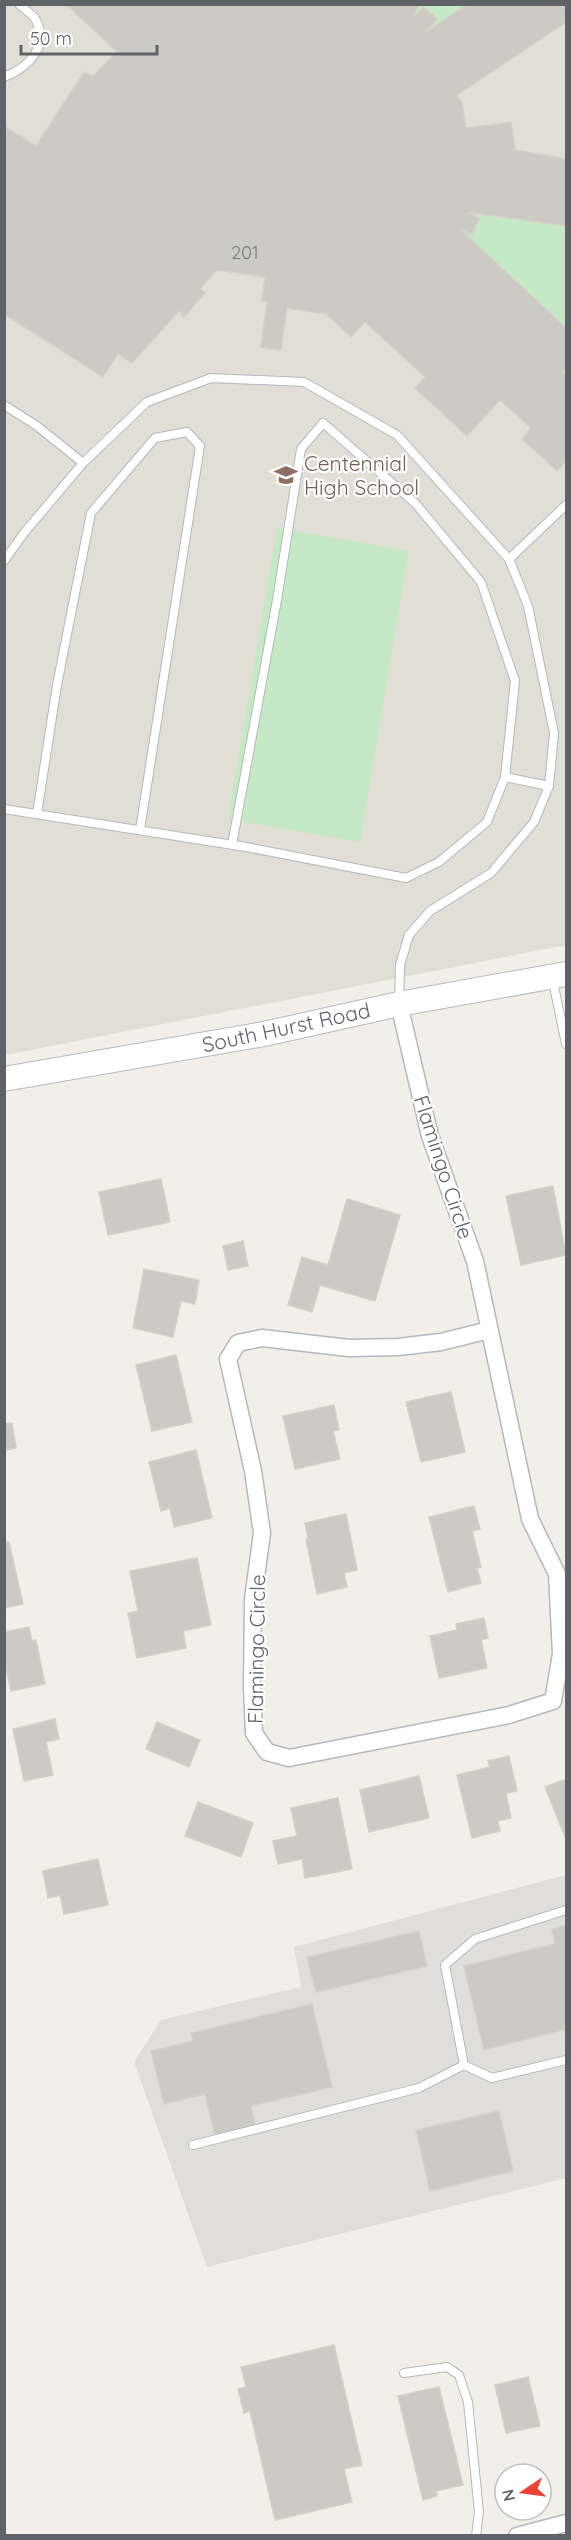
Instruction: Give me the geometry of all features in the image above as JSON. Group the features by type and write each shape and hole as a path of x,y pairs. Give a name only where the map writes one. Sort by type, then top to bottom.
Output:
{"street":[{"name":"South Hurst Road","path":"4,1079 264,1034 399,1004 559,975"},
{"name":"Flamingo Circle","path":"399,1004 430,1136 475,1261 530,1520 557,1574 561,1654 553,1701 509,1715 289,1758 267,1752 254,1733 252,1687 253,1599 262,1533 253,1471 228,1359 238,1343 262,1338 348,1348 398,1347 441,1342 489,1330"},
{"path":"517,2535 567,2523"}],"lane":[{"path":"4,77 19,72 32,61 38,48 39,32 34,18 19,4"},
{"path":"4,561 24,533 83,463 147,402 211,378 304,382 397,435 509,559 528,606 554,733 549,786 534,822 491,873 430,910 409,935 400,965 399,1004"},
{"path":"4,405 37,426 83,463"},
{"path":"4,809 232,844 406,878 439,862 487,822 504,777 515,681 482,582 415,503 323,423 301,449 277,600 232,844"},
{"path":"37,814 57,686 91,513 155,438 188,432 200,446 140,830"},
{"path":"509,559 567,505"},
{"path":"504,777 549,786"},
{"path":"559,975 567,1044"},
{"path":"464,2065 444,1965 475,1939 567,1910"},
{"path":"464,2065 492,2078 567,2060"},
{"path":"193,2145 419,2088 464,2065"},
{"path":"404,2373 447,2367 459,2375 468,2402 474,2445 479,2512 476,2535"}],"shaded area":[{"name":"Centennial High School","path":"5,5 566,5 566,945 5,1055"},
{"path":"566,1875 566,2178 207,2267 134,2062 161,2020 301,1987 294,1947"}],"green space":[{"path":"419,5 468,5 426,32 436,19 424,7 412,18"},
{"path":"467,212 566,226 566,328 460,229 472,234 480,218"},
{"path":"277,528 409,551 360,842 228,819"}],"building":[{"name":"Centennial High School","path":"66,4 419,4 412,18 424,7 437,19 426,32 468,4 566,4 566,22 457,95 462,103 466,128 511,122 515,150 566,159 566,226 467,212 480,218 472,234 460,229 566,328 566,369 563,372 566,375 566,461 557,471 522,439 531,428 500,400 467,436 415,388 425,377 365,322 351,337 326,314 287,308 281,350 261,347 267,301 262,301 265,277 217,270 200,289 205,293 184,317 179,311 132,363 118,354 103,377 4,314 4,126 36,146 84,72 93,76 117,52"},
{"path":"161,1179 170,1222 108,1235 99,1192"},
{"path":"553,1186 566,1255 521,1265 506,1196"},
{"path":"347,1199 400,1215 375,1301 320,1285 312,1312 288,1305 302,1257 328,1265"},
{"path":"243,1241 248,1266 228,1270 223,1246"},
{"path":"144,1269 199,1280 195,1304 181,1301 173,1337 133,1328"},
{"path":"176,1355 192,1422 152,1431 136,1365"},
{"path":"451,1392 465,1452 421,1462 406,1402"},
{"path":"334,1405 339,1430 333,1431 340,1459 295,1469 283,1416"},
{"path":"12,1423 16,1448 4,1450 4,1424"},
{"path":"196,1450 212,1518 174,1527 170,1508 161,1511 149,1462"},
{"path":"474,1506 480,1529 472,1531 481,1567 477,1568 481,1583 448,1592 429,1517"},
{"path":"346,1514 357,1570 344,1573 347,1587 317,1594 305,1523"},
{"path":"9,1542 23,1604 4,1608 4,1543"},
{"path":"197,1558 211,1625 183,1631 186,1648 137,1658 128,1613 138,1611 130,1571"},
{"path":"484,1618 488,1638 481,1640 487,1668 439,1678 430,1636 457,1630 456,1624"},
{"path":"29,1627 32,1641 36,1640 45,1684 11,1691 4,1659 4,1632"},
{"path":"55,1719 59,1739 46,1742 53,1775 24,1781 13,1729"},
{"path":"157,1722 200,1740 189,1767 146,1749"},
{"path":"509,1756 517,1791 506,1793 511,1818 498,1821 500,1831 472,1838 457,1775 490,1767 488,1761"},
{"path":"419,1776 429,1818 369,1832 360,1790"},
{"path":"566,1779 566,1836 565,1837 545,1787"},
{"path":"338,1798 352,1869 305,1878 302,1859 278,1864 273,1841 297,1836 291,1808"},
{"path":"198,1802 253,1823 241,1857 185,1836"},
{"path":"98,1859 108,1905 64,1914 60,1895 48,1898 43,1871"},
{"path":"566,1925 566,2029 484,2050 464,1966 555,1944 552,1929"},
{"path":"419,1931 427,1966 316,1992 307,1957"},
{"path":"312,2004 332,2087 251,2106 255,2125 215,2135 205,2094 164,2104 151,2051 193,2041 191,2033"},
{"path":"499,2111 513,2171 430,2191 416,2130"},
{"path":"334,2345 362,2465 344,2469 352,2502 275,2520 250,2411 244,2413 238,2389 246,2387 241,2367"},
{"path":"528,2377 540,2426 506,2433 495,2385"},
{"path":"439,2387 463,2485 436,2491 437,2496 423,2500 398,2396"}],"place":[{"name":"Centennial High School","path":"286,475"}]}
